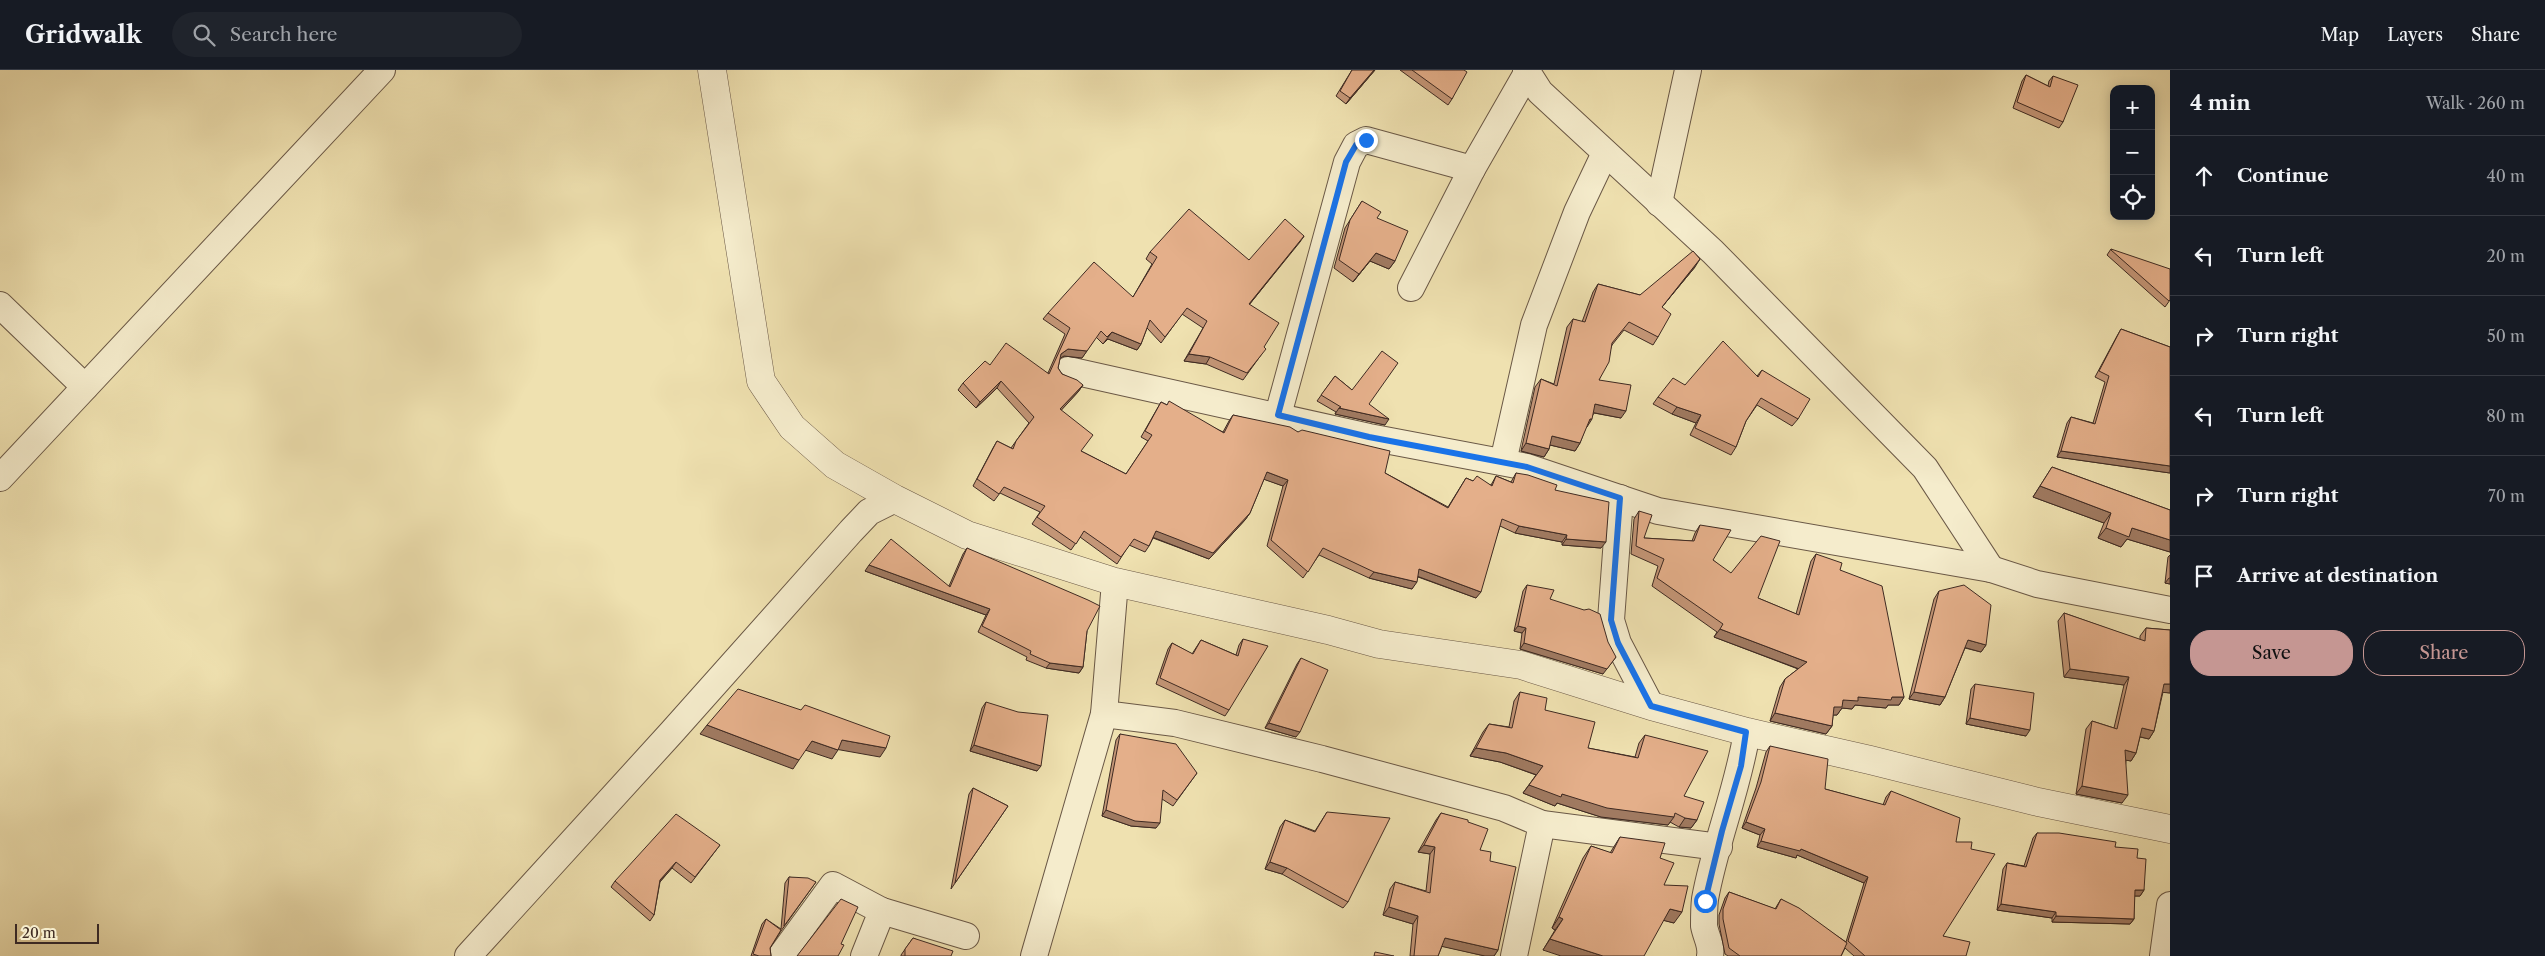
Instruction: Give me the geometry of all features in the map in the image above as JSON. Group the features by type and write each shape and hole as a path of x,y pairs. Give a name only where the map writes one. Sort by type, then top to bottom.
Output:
{"street":[{"path":"0,478 382,70"},
{"path":"712,70 761,381 792,427 834,466 895,499 967,535 1115,582 1328,630 1379,644 1521,665 1651,706 1746,732 1870,760 2038,802 2170,829"},
{"path":"1659,203 1688,70"},
{"path":"1411,288 1472,169 1526,71 1540,92 1713,252 1925,468 1991,569"},
{"path":"1278,415 1346,162 1356,145 1366,140 1472,169"},
{"path":"1504,462 1534,325 1577,212 1605,153"},
{"path":"0,305 85,387"},
{"path":"1068,370 1278,415 1369,437 1527,467 1658,511 1991,569 2037,584 2170,610"},
{"path":"1620,498 1611,620 1618,643 1651,706"},
{"path":"468,956 672,732 851,531 869,512 895,499"},
{"path":"1034,956 1104,714 1115,582"},
{"path":"1104,714 1175,723 1322,759 1504,808 1542,824 1719,847"},
{"path":"1710,956 1711,950 1704,926 1705,901 1741,766 1746,732"},
{"path":"1514,956 1542,824"},
{"path":"781,956 833,885 882,911 966,936"},
{"path":"2163,956 2170,905"},
{"path":"864,956 882,911"}],"building":[{"path":"1352,70 1374,70 1350,98 1340,91"},
{"path":"1412,70 1464,70 1467,72 1452,99"},
{"path":"2026,75 2050,87 2053,76 2078,85 2063,122 2017,102"},
{"path":"1362,201 1381,212 1377,218 1408,231 1395,261 1376,253 1359,274 1339,260 1350,220"},
{"path":"1189,209 1249,260 1285,219 1304,236 1249,304 1279,323 1264,347 1266,349 1247,373 1210,357 1189,354 1207,321 1187,308 1165,337 1150,320 1141,344 1112,332 1107,337 1101,331 1087,351 1068,349 1061,354 1058,368 1062,374 1077,380 1083,385 1060,409 1093,435 1081,451 1126,474 1152,435 1145,431 1161,402 1167,405 1169,401 1224,433 1233,415 1290,427 1298,432 1302,430 1390,451 1385,473 1448,508 1466,478 1473,481 1477,476 1492,486 1496,476 1513,483 1516,473 1528,475 1557,485 1555,490 1609,502 1606,542 1566,539 1567,535 1519,526 1502,519 1481,592 1419,569 1417,582 1374,572 1323,548 1308,572 1271,540 1288,480 1267,472 1250,513 1213,553 1156,531 1149,546 1134,539 1121,557 1084,531 1076,544 1037,517 1045,506 1004,487 999,494 977,479 997,441 1013,449 1016,441 1034,417 1001,381 980,402 963,383 985,361 990,365 1006,343 1049,374 1070,328 1048,313 1094,262 1133,297 1157,257 1150,252"},
{"path":"2111,249 2170,269 2170,300 2169,301"},
{"path":"1693,251 1700,259 1662,307 1671,314 1658,337 1629,322 1612,343 1609,362 1599,380 1631,385 1626,411 1595,404 1592,419 1590,419 1580,443 1552,436 1549,449 1526,443 1541,379 1557,386 1573,319 1585,322 1598,284 1640,295"},
{"path":"2121,329 2170,347 2170,466 2061,451 2071,417 2095,424 2109,376 2099,371"},
{"path":"1723,341 1758,377 1762,370 1810,399 1798,419 1761,398 1746,421 1736,447 1695,428 1701,415 1677,407 1658,397 1673,378 1685,385"},
{"path":"1382,351 1398,363 1369,404 1389,419 1339,408 1341,407 1321,395 1335,376 1352,390"},
{"path":"2052,467 2170,510 2170,540 2132,528 2129,537 2106,528 2111,513 2040,486"},
{"path":"1639,511 1652,515 1644,538 1694,541 1700,525 1731,530 1713,560 1731,573 1761,536 1780,541 1758,598 1799,615 1816,554 1842,563 1840,570 1882,586 1904,697 1892,697 1891,700 1858,697 1858,701 1843,700 1842,707 1834,707 1832,726 1775,713 1785,679 1807,662 1720,629 1723,624 1657,578 1664,559 1636,546"},
{"path":"891,539 950,587 967,548 1100,606 1087,631 1083,667 1050,663 1030,654 1031,651 982,626 990,609 869,565"},
{"path":"1527,585 1554,590 1550,599 1584,610 1589,609 1600,614 1608,642 1616,657 1607,669 1524,643 1526,628 1518,626"},
{"path":"1964,585 1991,605 1986,645 1968,640 1945,697 1914,692 1939,591"},
{"path":"2064,613 2145,641 2146,628 2170,630 2170,684 2164,684 2154,731 2142,728 2136,753 2125,750 2128,795 2082,786 2092,721 2117,729 2129,677 2070,669"},
{"path":"1243,639 1268,646 1229,710 1160,678 1172,643 1193,654 1201,640 1238,656"},
{"path":"1301,658 1328,670 1300,732 1269,723"},
{"path":"1975,684 2034,693 2030,730 1970,718"},
{"path":"738,689 801,710 805,705 890,736 886,748 842,740 838,750 812,741 799,760 707,725"},
{"path":"1520,692 1547,698 1545,710 1595,722 1588,748 1638,758 1645,735 1708,751 1684,796 1704,802 1697,820 1685,818 1675,813 1674,817 1607,808 1562,794 1561,797 1529,785 1543,766 1506,753 1476,748 1489,724 1512,728"},
{"path":"986,702 1018,712 1048,715 1041,766 974,745"},
{"path":"1120,734 1176,744 1197,773 1177,800 1163,790 1160,823 1135,821 1106,810"},
{"path":"1770,746 1828,759 1825,789 1885,805 1891,791 1960,818 1956,842 1972,842 1971,849 1995,854 1943,936 1970,942 1966,956 1865,956 1848,941 1868,877 1801,849 1800,851 1761,841 1765,829 1746,822 1761,782"},
{"path":"973,788 1008,806 955,883"},
{"path":"1327,812 1390,818 1348,902 1287,868 1270,862 1285,820 1315,832"},
{"path":"1441,813 1468,820 1468,822 1488,829 1480,850 1491,852 1490,861 1516,867 1498,950 1445,938 1438,956 1414,956 1418,916 1389,907 1395,882 1430,893 1435,847 1424,845"},
{"path":"676,814 720,845 695,877 676,862 660,880 654,915 615,881"},
{"path":"2037,833 2059,833 2116,842 2115,847 2138,849 2137,858 2146,859 2144,890 2135,890 2134,919 2056,916 2056,912 2001,904 2007,863 2026,867"},
{"path":"1620,837 1665,843 1660,858 1674,863 1664,885 1688,886 1682,912 1670,909 1644,956 1603,956 1550,939 1563,919 1559,917 1591,846 1612,853"},
{"path":"789,877 808,878 816,882 784,926"},
{"path":"1729,892 1776,909 1781,899 1799,908 1847,943 1841,956 1740,956 1729,948 1723,919 1723,909"},
{"path":"841,899 858,907 841,944 844,945 838,956 797,956"},
{"path":"766,919 781,930 770,948 771,956 759,956 753,954"},
{"path":"913,938 953,951 951,956 905,956 905,949"},
{"path":"1375,952 1394,956 1374,956"}],"route":[{"path":"1366,140 1356,145 1346,162 1278,415 1369,437 1527,467 1620,498 1611,620 1618,643 1651,706 1746,732 1741,766 1732,793 1705,901"}]}
